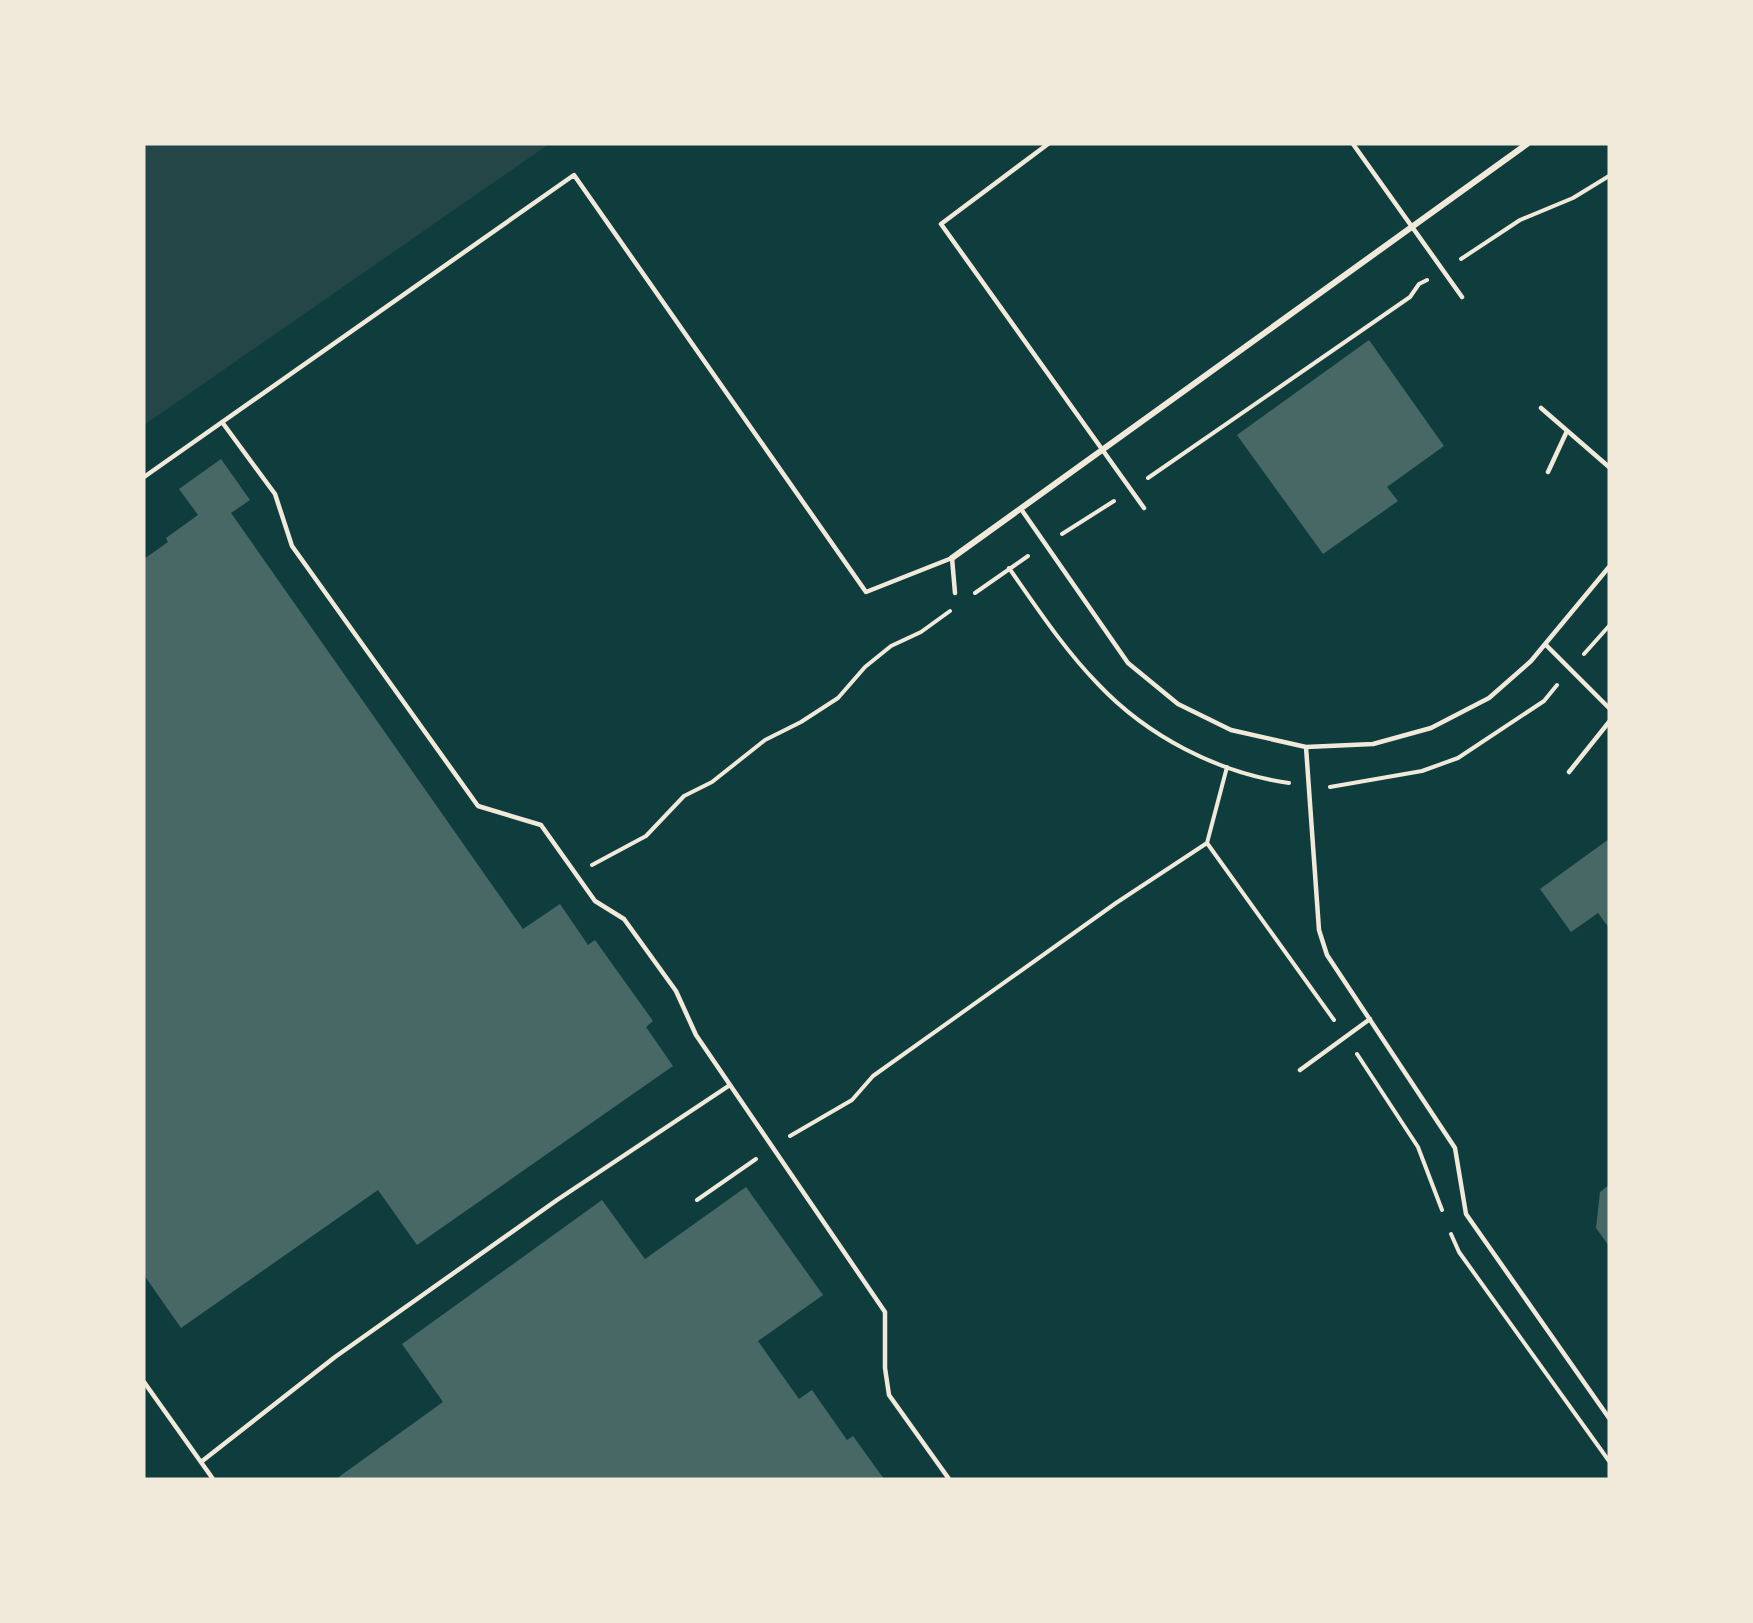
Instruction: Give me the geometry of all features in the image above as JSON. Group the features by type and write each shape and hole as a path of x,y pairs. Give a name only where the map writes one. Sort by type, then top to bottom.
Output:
{"street":[{"path":"952,558 1527,144"}],"lane":[{"path":"1048,144 941,224 1144,508"},
{"path":"1353,144 1462,297"},
{"path":"144,477 574,175 866,592 952,558 955,593"},
{"path":"1541,408 1609,466"},
{"path":"222,422 275,494 292,546 478,806 541,825 595,901 624,919 676,991 696,1035 885,1312 885,1368 889,1395 949,1479"},
{"path":"1548,472 1568,431"},
{"path":"1021,509 1128,663 1178,704 1231,730 1306,747 1373,744 1431,728 1489,698 1531,662 1609,567"},
{"path":"1545,644 1609,708"},
{"path":"1569,772 1609,722"},
{"path":"1306,747 1319,930 1327,955 1455,1148 1466,1214 1609,1418"},
{"path":"1300,1070 1370,1019"},
{"path":"201,1462 335,1357 556,1200 730,1084"},
{"path":"144,1382 213,1479"}],"path":[{"path":"971,595 1131,489 1410,297 1419,284 1443,271 1520,220 1574,198 1609,176"},
{"path":"1009,568 1052,629 1098,684 1129,712 1192,753 1252,775 1309,786 1334,788 1381,780 1422,771 1458,758 1544,701 1569,669 1609,626"},
{"path":"576,874 646,836 684,796 712,782 765,740 801,722 838,698 865,668 891,646 921,632 954,608"},
{"path":"697,1200 773,1147 852,1100 873,1076 1116,903 1207,843 1227,767"},
{"path":"1207,843 1346,1037 1418,1147 1444,1217"},
{"path":"1448,1227 1459,1252 1608,1461"}],"shaded area":[{"path":"144,144 549,144 144,425"}],"building":[{"path":"1369,340 1444,446 1387,487 1398,501 1323,554 1237,435"},
{"path":"221,459 250,500 231,513 523,929 560,904 588,945 595,940 653,1021 646,1027 673,1066 417,1245 378,1190 181,1328 144,1275 144,559 168,542 166,538 198,515 179,489"},
{"path":"1609,839 1609,928 1598,913 1571,932 1540,889"},
{"path":"1609,1185 1609,1246 1596,1228 1600,1192"},
{"path":"746,1187 823,1295 758,1341 799,1399 812,1390 847,1440 853,1436 884,1479 336,1479 443,1402 402,1344 602,1200 645,1259"}]}
